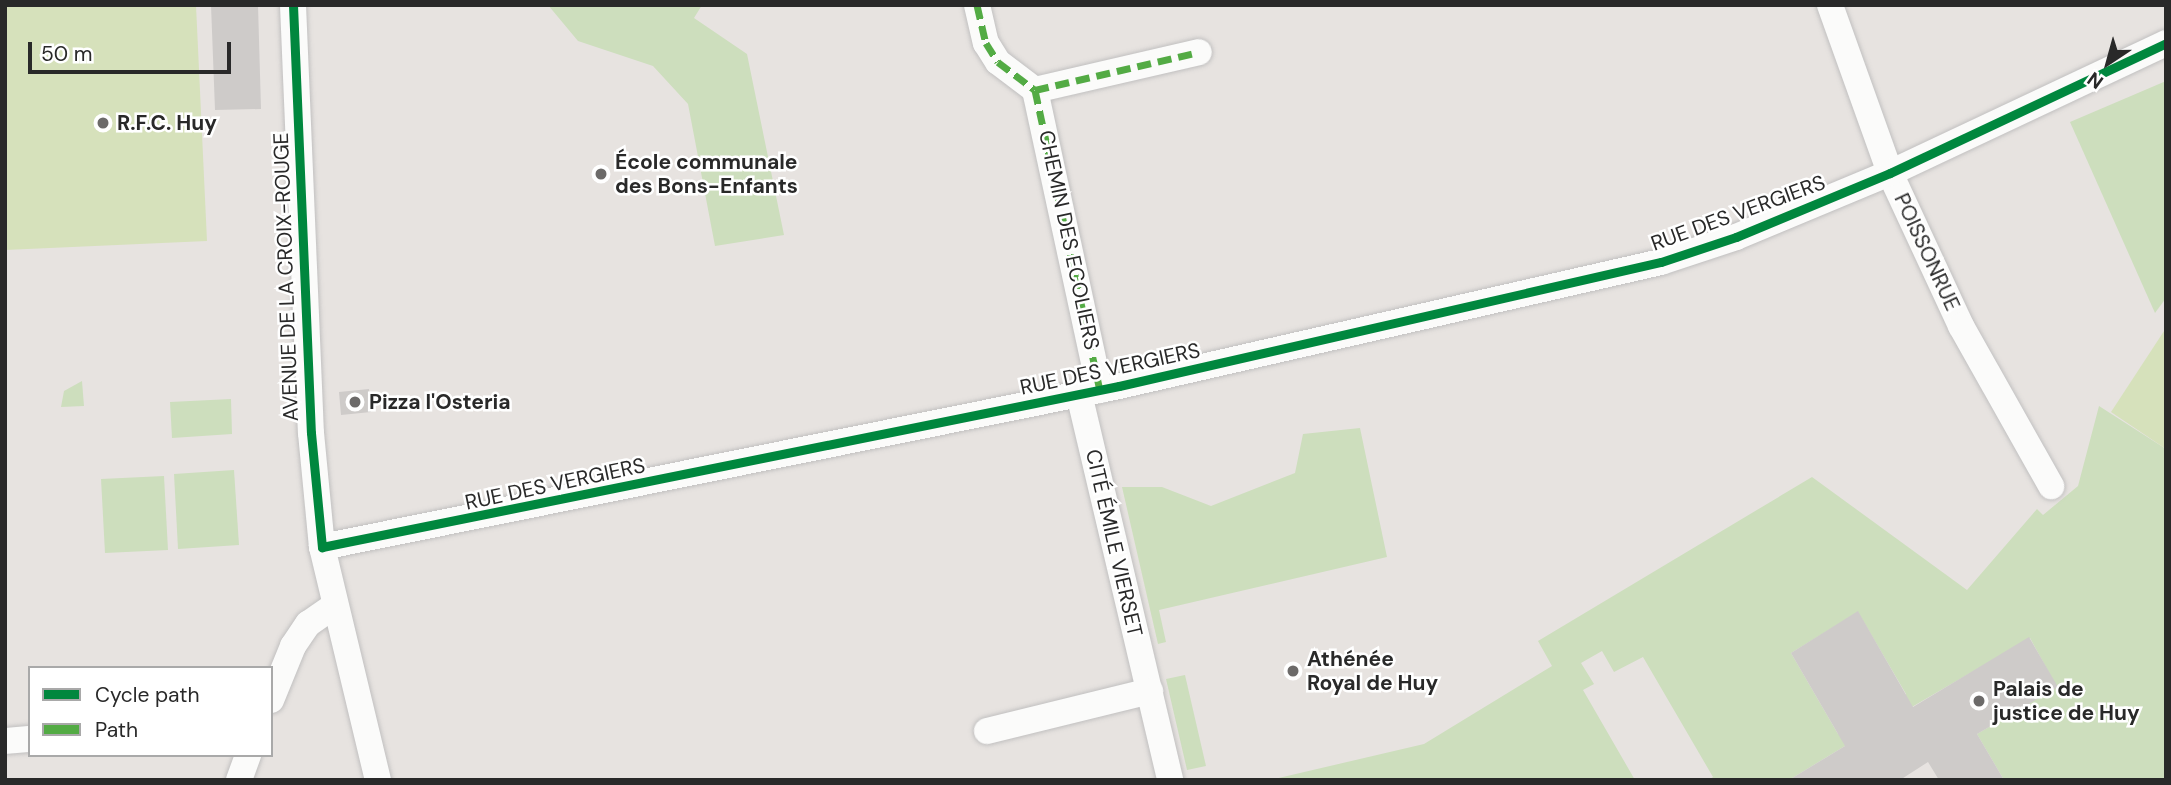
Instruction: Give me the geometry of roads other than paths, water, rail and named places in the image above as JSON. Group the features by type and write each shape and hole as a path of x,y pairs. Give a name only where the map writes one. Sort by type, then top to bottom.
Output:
{"street":[{"name":"AVENUE DE LA CROIX-ROUGE","path":"293,5 312,450 322,547 378,780"},
{"path":"977,5 986,43 998,62 1035,90 1199,52"},
{"name":"POISSONRUE","path":"1830,5 1890,173 1961,326 2051,486"},
{"name":"RUE DES VERGIERS","path":"322,547 1090,392 1661,262 1736,237 1890,173 2166,43"},
{"name":"CHEMIN DES ECOLIERS","path":"1035,90 1090,392"},
{"name":"CITÉ ÉMILE VIERSET","path":"1090,392 1170,780"},
{"path":"273,696 300,635 335,605"},
{"path":"987,731 1150,691"},
{"path":"5,741 28,739"},
{"path":"239,780 247,757"}],"place":[{"name":"R.F.C. Huy","path":"103,123"},
{"name":"École communale des Bons-Enfants","path":"601,174"},
{"name":"Pizza l'Osteria","path":"355,402"},
{"name":"Athénée Royal de Huy","path":"1293,671"},
{"name":"Palais de justice de Huy","path":"1979,701"}]}
